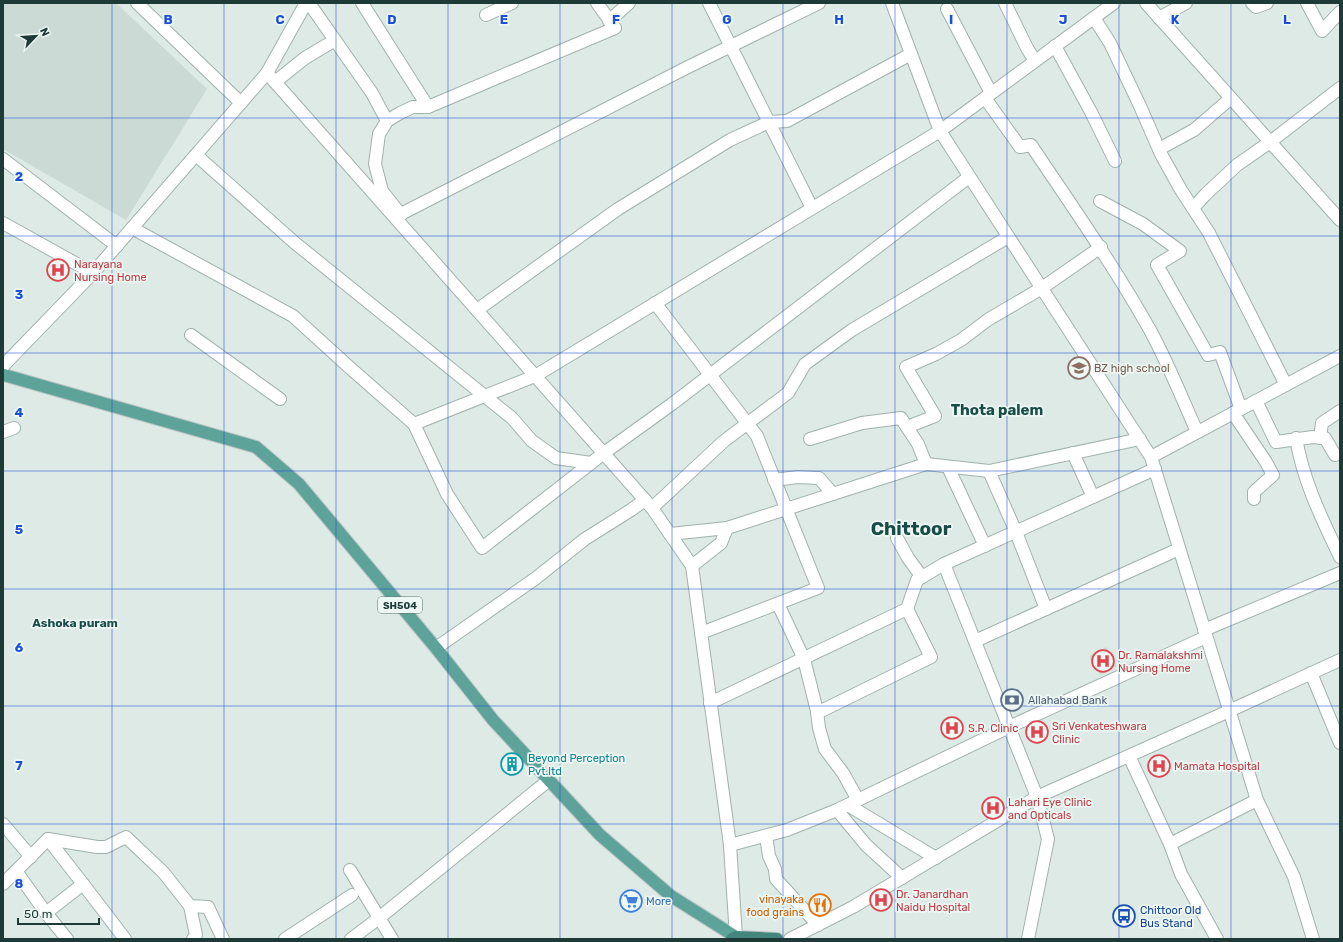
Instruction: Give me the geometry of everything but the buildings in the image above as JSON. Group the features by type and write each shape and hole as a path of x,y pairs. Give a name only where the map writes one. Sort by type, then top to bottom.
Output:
{"highway":[{"path":"735,938 777,939"}],"main road":[{"name":"SH504","path":"3,372 256,447 299,484 436,648 493,720 600,834 671,896 735,938"}],"street":[{"path":"137,3 241,103"},
{"path":"271,77 307,3 372,93 388,120"},
{"path":"362,3 428,107"},
{"path":"486,15 512,3"},
{"path":"398,216 382,191 375,164 379,134 388,120 412,108 428,107 615,28 597,3"},
{"path":"610,20 629,3"},
{"path":"709,3 812,208"},
{"path":"398,216 731,46 819,3"},
{"path":"892,3 940,131 1151,457 1257,800 1294,877 1312,939"},
{"path":"1005,3 1027,48 1036,61"},
{"path":"414,424 535,376 940,131 1114,3"},
{"path":"1146,3 1339,218"},
{"path":"1159,18 1186,3"},
{"path":"1252,3 1256,7 1267,3"},
{"path":"1307,3 1322,31 1340,12"},
{"path":"947,9 988,95 1020,147 1031,145 1100,247 1150,330 1172,374 1197,432"},
{"path":"1094,18 1110,43 1159,149 1181,190 1209,233 1286,385"},
{"path":"3,372 117,246 241,103 271,77 335,40"},
{"path":"1055,46 1091,112 1115,161"},
{"path":"477,310 618,209 730,140 769,122 787,121 911,54"},
{"path":"271,77 398,216 477,310 649,504 692,566 730,845 735,938"},
{"path":"1193,208 1237,164 1270,142 1340,88"},
{"path":"1159,149 1194,130 1231,98"},
{"path":"196,155 295,243 425,346 512,418 532,441 556,458 591,463"},
{"path":"3,159 117,246"},
{"path":"132,228 293,316 414,424 447,494 482,548 604,453 710,375 970,177"},
{"path":"1100,201 1143,224 1180,251 1157,265 1208,354 1220,352 1237,411 1273,475 1254,492 1254,500"},
{"path":"3,223 93,273"},
{"path":"436,648 536,578 585,539 631,510 649,504 724,441 788,393 805,364 852,330 1008,237"},
{"path":"907,427 935,416 906,368 961,340 989,319 1042,288 1100,247"},
{"path":"655,303 757,436 818,588 701,633"},
{"path":"192,335 280,399"},
{"path":"1151,457 1340,356"},
{"path":"1256,401 1276,442 1313,436 1325,438 1335,455"},
{"path":"1320,438 1322,423 1340,411"},
{"path":"810,438 862,423 901,418 918,444 926,464"},
{"path":"1296,438 1298,454 1305,478 1340,557"},
{"path":"670,534 727,528 926,464 989,471 1140,439"},
{"path":"1074,453 1093,497"},
{"path":"948,466 985,546"},
{"path":"710,703 907,609 917,580 944,564 1155,469"},
{"path":"989,471 1016,532 1046,609"},
{"path":"774,480 798,477 819,478 833,494"},
{"path":"692,566 721,543 727,528"},
{"path":"897,538 908,558 922,577"},
{"path":"975,641 1179,550"},
{"path":"944,564 1037,797 1048,839 1028,939"},
{"path":"730,845 787,830 848,805 1205,634 1340,573"},
{"path":"778,604 804,659 825,749 843,773 848,805 866,845 902,878"},
{"path":"817,713 931,657 907,609"},
{"path":"790,939 853,907 1037,797 1340,660"},
{"path":"1311,673 1340,743"},
{"path":"1129,756 1170,844 1181,874 1217,939"},
{"path":"351,939 549,780"},
{"path":"1170,844 1257,800"},
{"path":"848,805 936,858"},
{"path":"3,824 31,856"},
{"path":"766,836 769,856 775,869 776,879 818,925"},
{"path":"48,839 97,847 106,847 126,838 163,872 190,906 198,938"},
{"path":"3,884 48,839"},
{"path":"48,839 125,939"},
{"path":"350,870 392,939"},
{"path":"16,871 67,939"},
{"path":"46,913 83,884"},
{"path":"285,939 352,895"},
{"path":"190,906 208,907 223,939"}],"shaded area":[{"path":"3,3 116,3 207,89 126,220 3,149"},
{"name":"BZ high school","path":"1083,357 1090,372 1075,380 1068,365"},
{"name":"Dr. Ramalakshmi Nursing Home","path":"1106,647 1117,666 1100,675 1089,656"}],"place":[{"name":"Narayana Nursing Home","path":"58,270"},
{"name":"BZ high school","path":"1079,368"},
{"name":"Dr. Ramalakshmi Nursing Home","path":"1103,661"},
{"name":"Allahabad Bank","path":"1012,700"},
{"name":"S.R. Clinic","path":"952,728"},
{"name":"Sri Venkateshwara Clinic","path":"1037,732"},
{"name":"Beyond Perception Pvt.ltd","path":"512,764"},
{"name":"Mamata Hospital","path":"1159,766"},
{"name":"Lahari Eye Clinic and Opticals","path":"993,808"},
{"name":"Dr. Janardhan Naidu Hospital","path":"881,900"},
{"name":"More","path":"631,901"},
{"name":"vinayaka food grains","path":"820,905"},
{"name":"Chittoor Old Bus Stand","path":"1124,916"}],"district":[{"name":"Thota palem","path":"997,410"},
{"name":"Chittoor","path":"911,528"},
{"name":"Ashoka puram","path":"75,623"}]}
